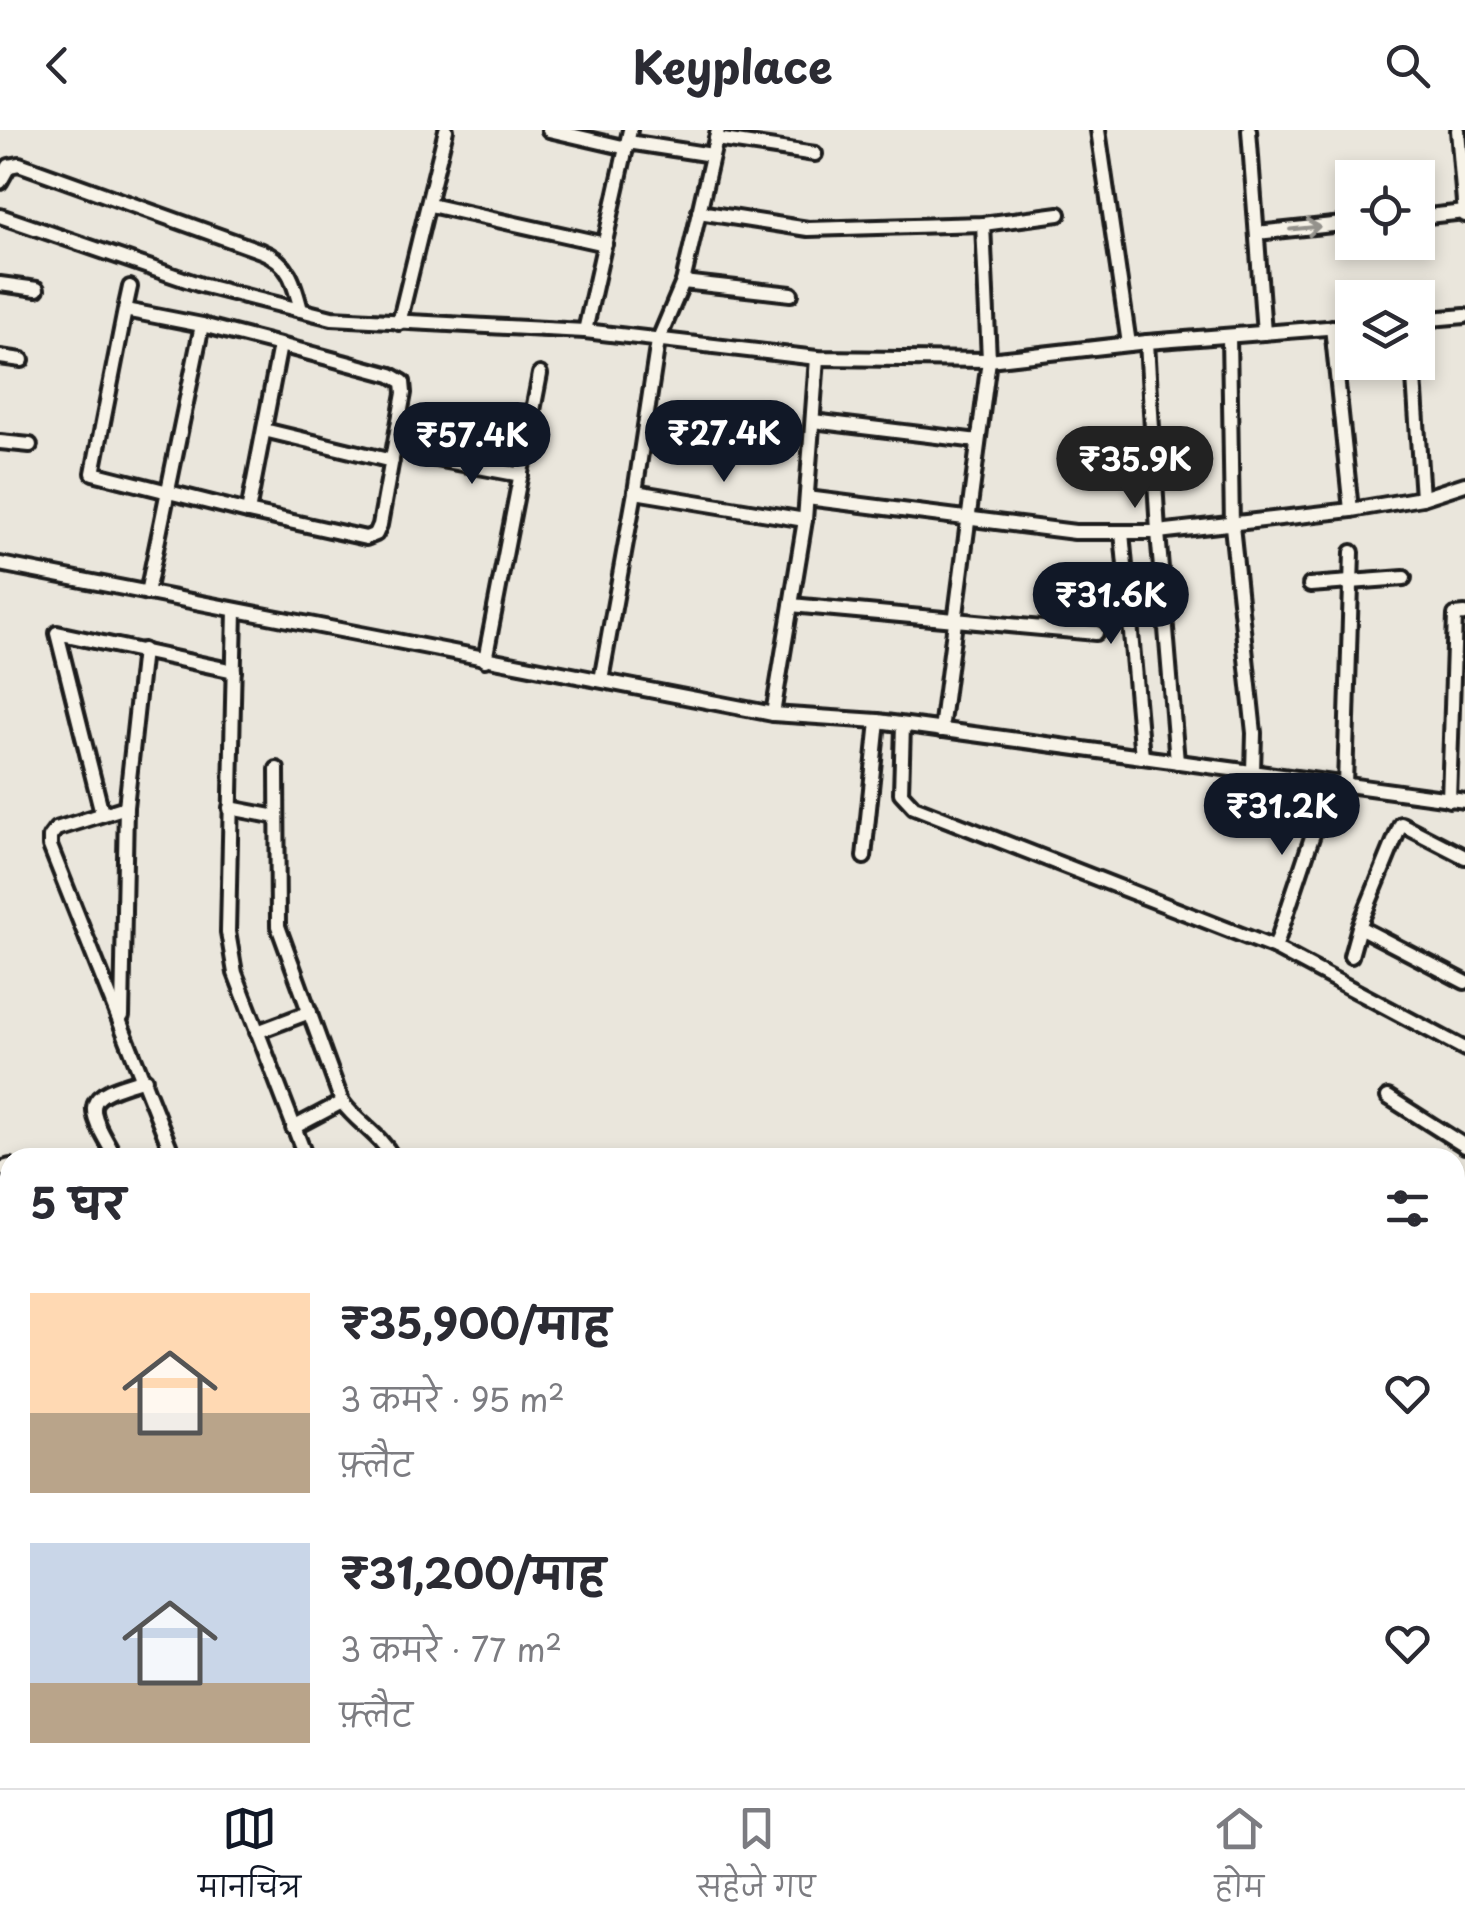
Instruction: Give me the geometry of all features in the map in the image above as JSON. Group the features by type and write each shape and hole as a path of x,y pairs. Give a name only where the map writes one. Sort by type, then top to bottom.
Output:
{"street":[{"path":"399,323 446,130"},
{"path":"549,130 712,156"},
{"path":"1098,130 1128,344"},
{"path":"1248,130 1264,333"},
{"path":"1435,216 1465,214 1458,130"},
{"path":"601,680 658,340 683,282 717,135 815,154"},
{"path":"585,331 628,140"},
{"path":"0,182 9,166 19,164 272,255 288,270 301,310"},
{"path":"430,205 605,244"},
{"path":"699,212 808,230 983,224 1059,214"},
{"path":"0,216 201,285 332,318 585,331 818,358 988,360 1335,327"},
{"path":"941,730 988,360 983,224"},
{"path":"1257,233 1335,225"},
{"path":"683,282 791,294"},
{"path":"0,284 37,289"},
{"path":"125,310 280,345 392,375 402,382 404,393 380,525 370,538 93,474 125,310 130,287"},
{"path":"1435,320 1464,320"},
{"path":"148,593 202,325"},
{"path":"1332,327 1351,510"},
{"path":"1229,336 1232,526 1254,732 1253,772"},
{"path":"1147,342 1177,762"},
{"path":"248,512 280,345"},
{"path":"0,357 22,360"},
{"path":"774,714 806,520 818,358"},
{"path":"485,660 540,374"},
{"path":"1415,380 1422,498"},
{"path":"813,422 978,442"},
{"path":"645,428 758,445"},
{"path":"264,430 392,460"},
{"path":"0,442 30,445"},
{"path":"432,458 520,475"},
{"path":"807,498 1075,532 1158,532 1351,510 1422,498 1465,484"},
{"path":"635,492 806,520"},
{"path":"1122,532 1142,757"},
{"path":"1346,785 1352,552"},
{"path":"0,564 774,714 878,721 1465,801"},
{"path":"1310,585 1404,578"},
{"path":"792,605 1096,633"},
{"path":"235,610 228,932 235,973 302,1148"},
{"path":"1449,800 1459,694 1455,616 1465,614"},
{"path":"102,813 57,633 234,671"},
{"path":"122,1028 126,806 143,650"},
{"path":"864,857 878,721"},
{"path":"902,725 901,793 914,807 1275,948 1465,1050"},
{"path":"277,769 278,926 342,1102 386,1148"},
{"path":"1275,948 1330,783"},
{"path":"126,806 56,830 50,837 50,846 170,1148"},
{"path":"230,808 276,817"},
{"path":"1351,956 1401,824 1465,857"},
{"path":"1359,927 1465,982"},
{"path":"256,1032 310,1012"},
{"path":"110,1148 94,1120 93,1106 108,1090 145,1079"},
{"path":"1388,1097 1465,1146"},
{"path":"293,1128 342,1102"}]}
